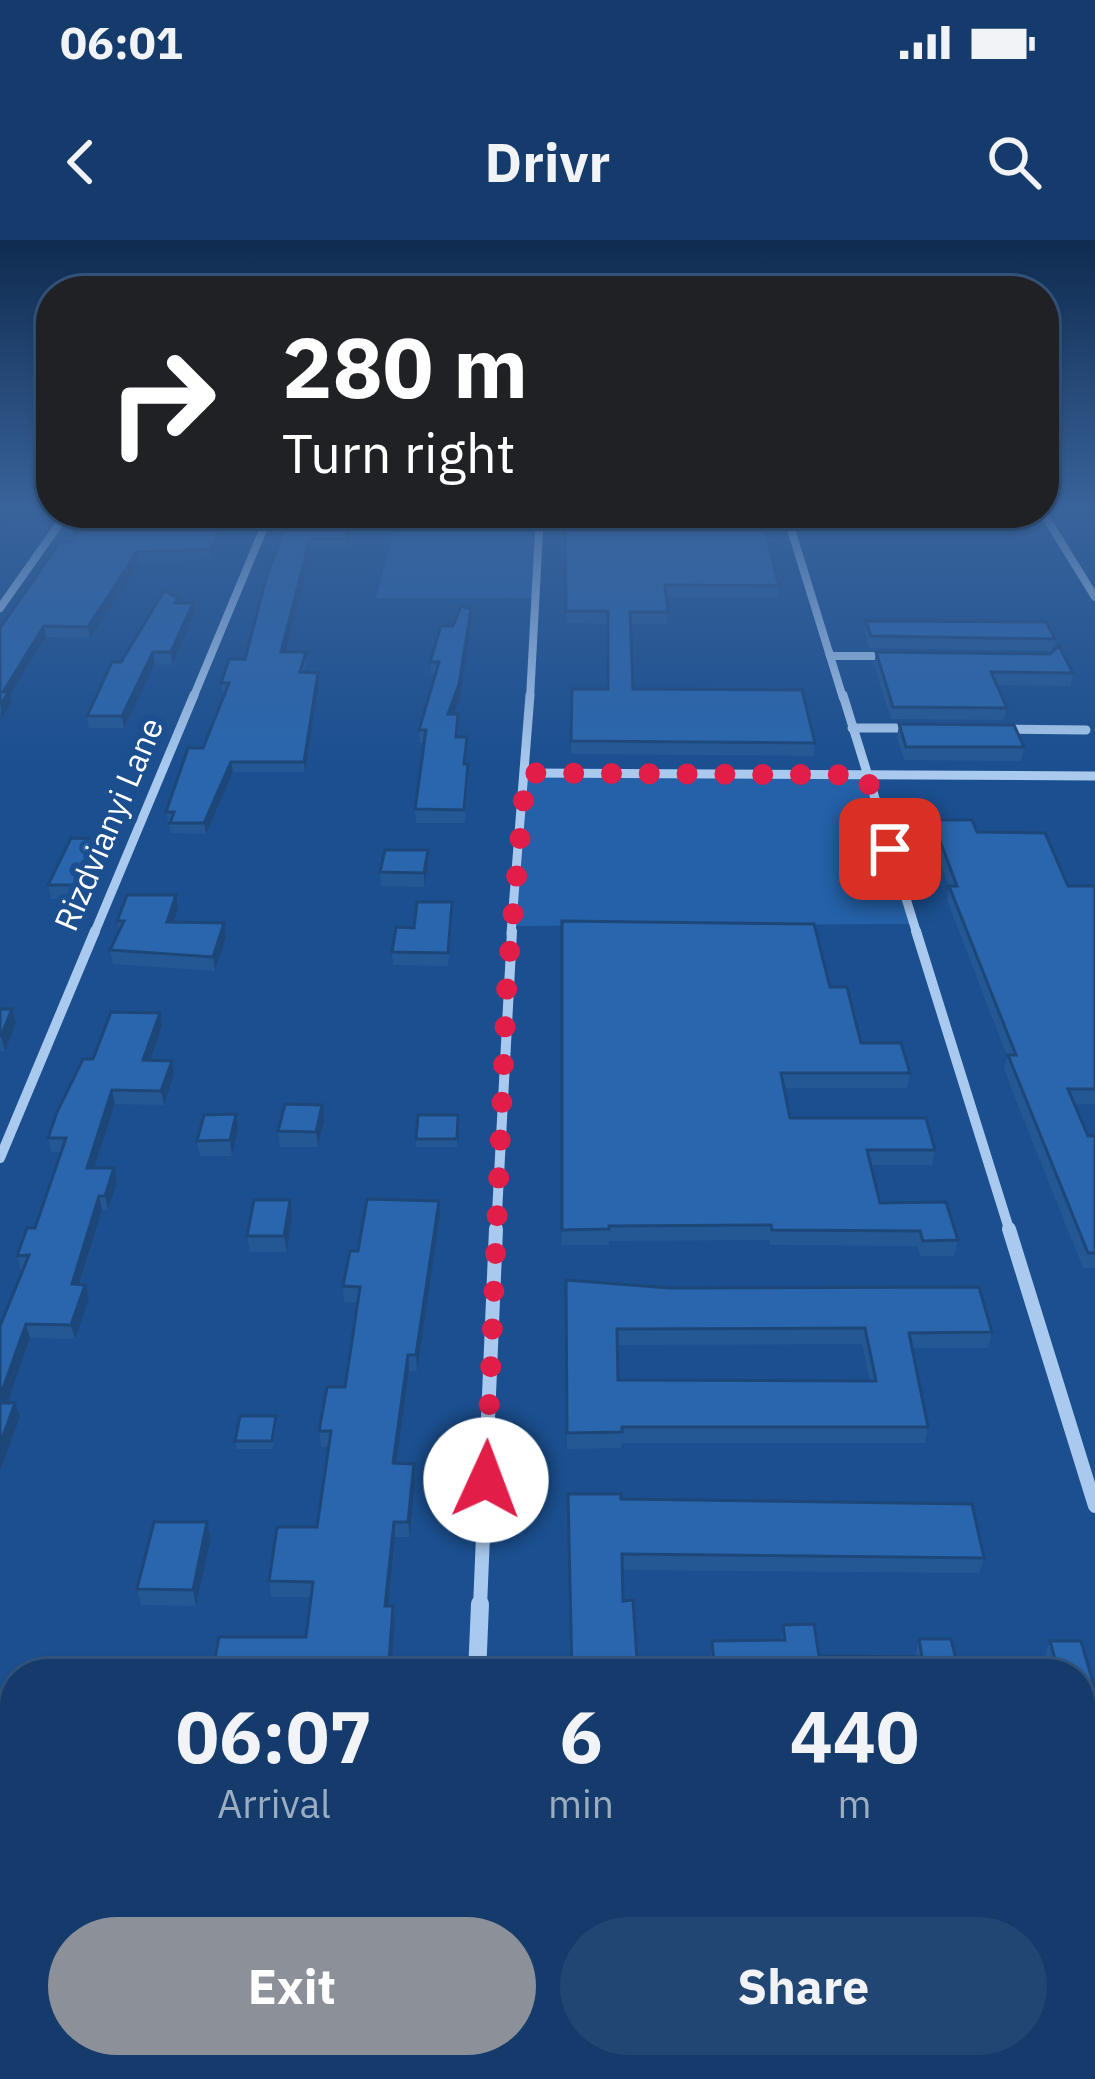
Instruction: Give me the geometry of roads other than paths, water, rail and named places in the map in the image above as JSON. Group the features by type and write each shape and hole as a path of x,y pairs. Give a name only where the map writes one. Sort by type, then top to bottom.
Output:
{"street":[{"name":"Rizdvianyi Lane","path":"0,1158 236,594"},
{"path":"477,1659 501,1090 536,594"},
{"path":"811,594 1095,1506"},
{"path":"830,656 896,656"},
{"path":"852,728 922,728"},
{"path":"993,729 1087,730"},
{"path":"526,773 1095,776"}]}
